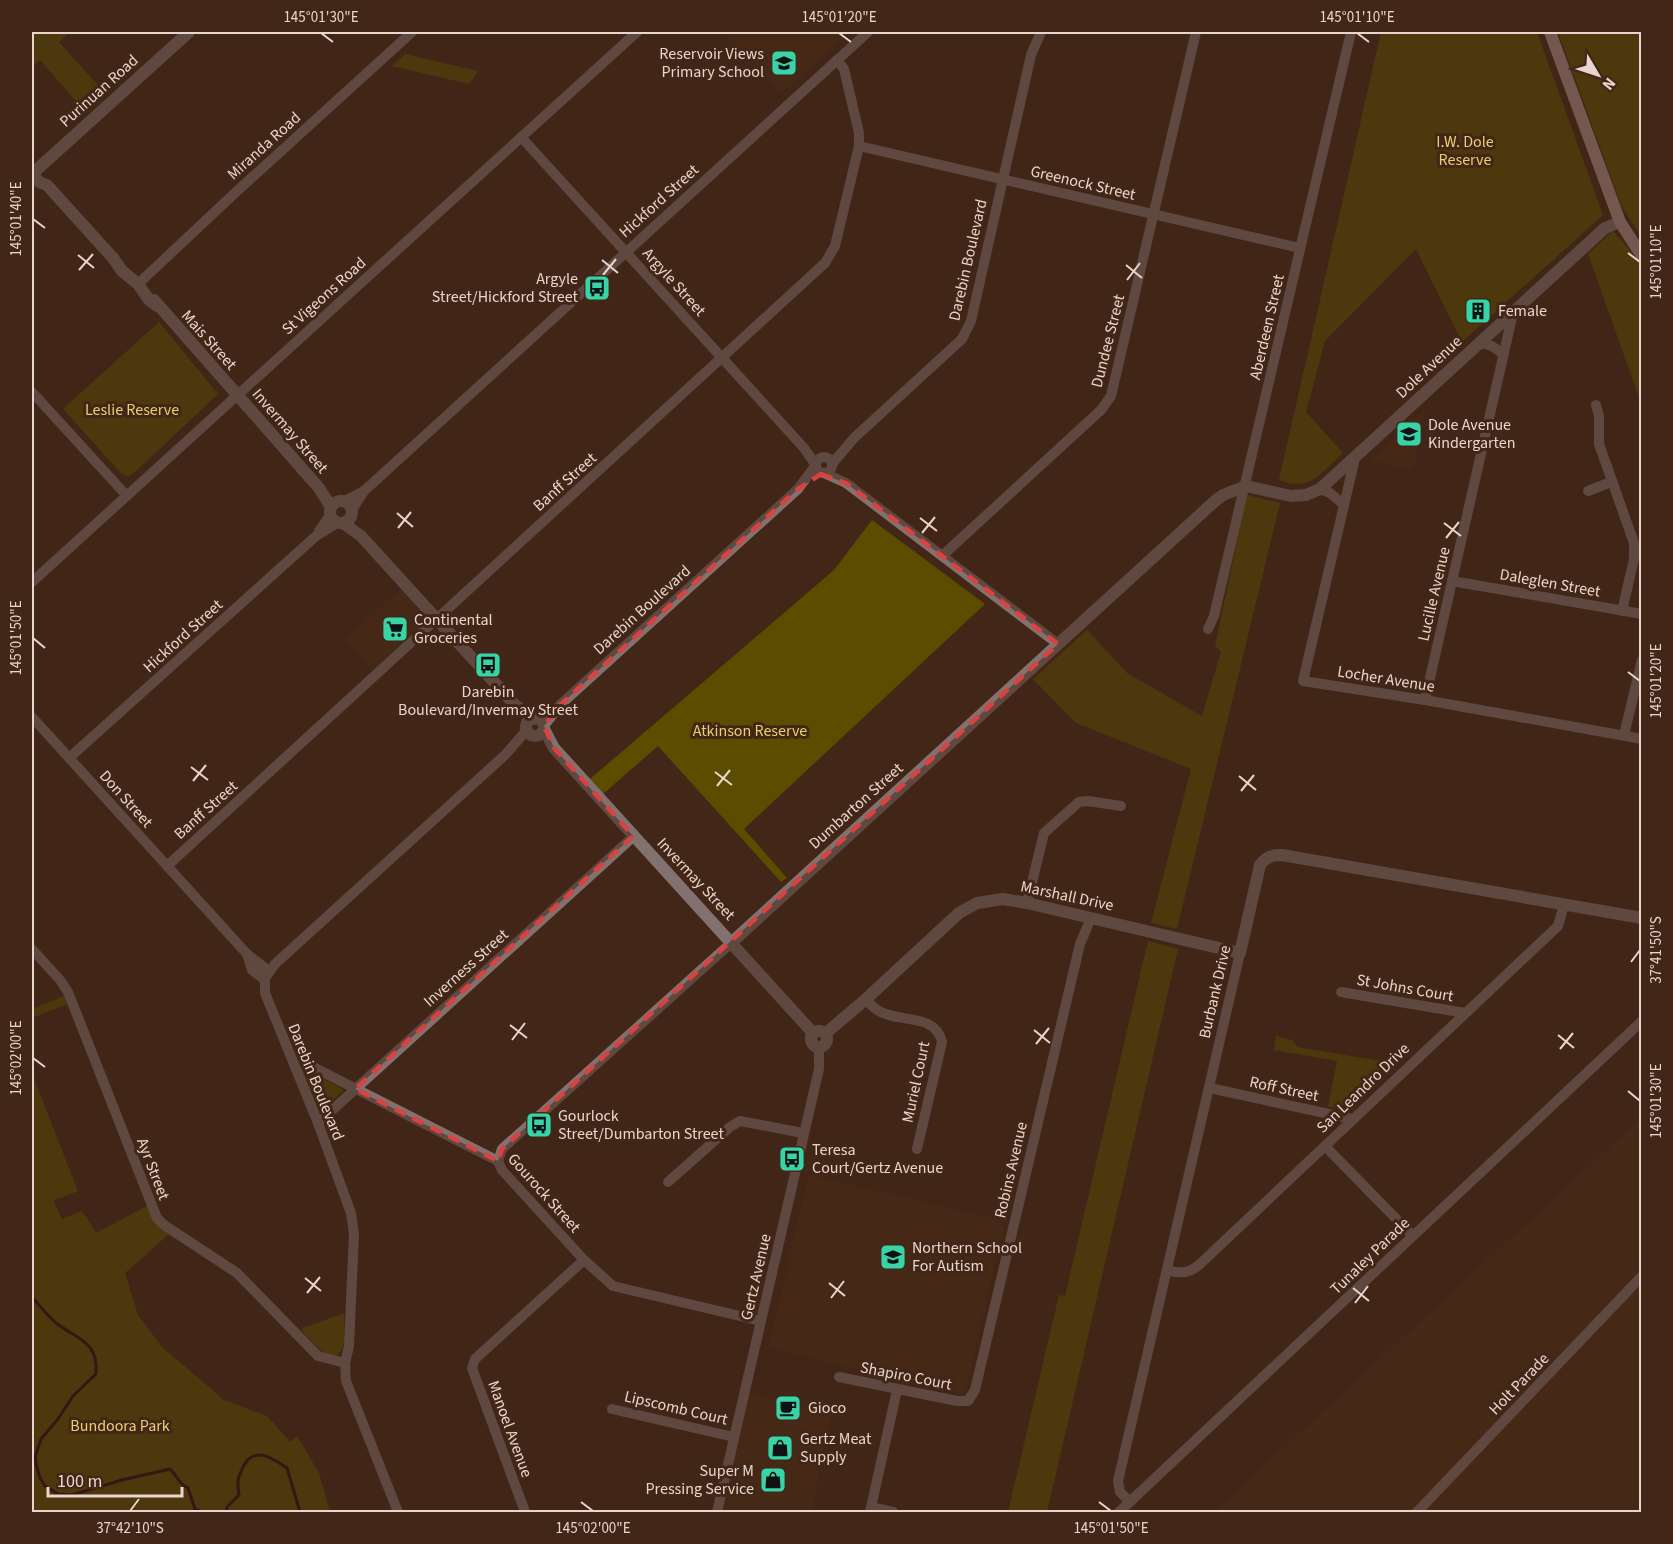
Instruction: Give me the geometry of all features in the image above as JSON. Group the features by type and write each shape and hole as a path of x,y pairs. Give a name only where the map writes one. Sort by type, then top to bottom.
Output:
{"main road":[{"path":"1550,32 1620,222 1641,256"}],"street":[{"name":"Purinuan Road","path":"34,173 189,32"},
{"name":"Miranda Road","path":"141,281 412,32"},
{"name":"St Vigeons Road","path":"32,582 637,32"},
{"name":"Hickford Street","path":"69,758 316,536 626,250 868,32"},
{"name":"Darebin Boulevard","path":"398,1512 346,1381 353,1223 318,1123 265,993 266,975 504,755 962,339 972,321 1036,32"},
{"name":"Darebin Boulevard","path":"1035,44 1041,32"},
{"name":"Dundee Street","path":"943,555 1101,410 1111,396 1196,32"},
{"name":"Aberdeen Street","path":"1208,628 1214,616 1246,486 1351,32"},
{"name":"Banff Street","path":"167,866 825,264 836,246 859,146 859,133 844,69 837,60"},
{"name":"Argyle Street","path":"521,137 804,448 846,483 1058,644"},
{"name":"Greenock Street","path":"859,146 1300,248"},
{"name":"Mais Street","path":"34,173 39,182 47,185 113,258 141,281 157,306 237,396"},
{"name":"Dole Avenue","path":"1246,486 1291,496 1306,495 1320,489 1605,228 1620,222"},
{"name":"Lucille Avenue","path":"1425,700 1513,313"},
{"path":"1480,342 1492,346 1503,354"},
{"path":"32,392 126,495"},
{"name":"Invermay Street","path":"237,396 633,836 731,943 819,1033"},
{"path":"1596,405 1599,416 1599,444 1634,543 1634,559 1622,611"},
{"name":"Locher Avenue","path":"1355,458 1303,681 1425,700 1641,739"},
{"path":"1588,491 1611,482"},
{"name":"Dumbarton Street","path":"498,1161 502,1149 1215,501 1246,486"},
{"path":"1320,489 1330,493 1344,505"},
{"name":"Daleglen Street","path":"1452,581 1641,614"},
{"path":"1624,735 1641,660"},
{"name":"Don Street","path":"32,717 247,954 252,970 266,975"},
{"path":"1026,903 1044,833 1079,802 1088,801 1121,806"},
{"name":"Inverness Street","path":"318,1123 633,836"},
{"name":"Burbank Drive","path":"1130,1502 1120,1492 1118,1481 1260,866 1265,859 1272,855 1281,855 1641,918"},
{"name":"Marshall Drive","path":"819,1033 866,999 959,914 978,903 1003,899 1026,903 1240,953"},
{"name":"San Leandro Drive","path":"1168,1271 1191,1272 1558,926 1564,905"},
{"name":"Robins Avenue","path":"968,1401 975,1390 1086,916"},
{"name":"Ayr Street","path":"32,949 68,992 157,1218 164,1225 237,1273 318,1356 345,1363"},
{"name":"St Johns Court","path":"1341,992 1465,1013"},
{"name":"Muriel Court","path":"866,999 876,1010 932,1024 939,1031 942,1042 917,1149"},
{"name":"Tunaley Parade","path":"1119,1512 1641,1021"},
{"path":"819,1033 827,1042 824,1046 819,1047"},
{"name":"Gertz Avenue","path":"717,1512 819,1069 819,1047"},
{"name":"Gourock Street","path":"307,1064 498,1161 502,1170 584,1260 613,1286 761,1321"},
{"name":"Roff Street","path":"1210,1088 1352,1119"},
{"path":"668,1182 730,1127 740,1121 804,1133"},
{"path":"1325,1146 1412,1235"},
{"name":"Manoel Avenue","path":"525,1512 472,1368 475,1359 584,1260"},
{"name":"Holt Parade","path":"1417,1512 1640,1281"},
{"name":"Shapiro Court","path":"839,1377 897,1390 968,1401"},
{"path":"893,1512 871,1510 897,1390"},
{"name":"Lipscomb Court","path":"612,1409 734,1437"}],"highlighted area":[{"path":"821,474 846,483 1058,644 502,1149 498,1161 355,1089 633,836 554,748 544,726 560,705 798,489"}],"shaded area":[{"name":"Reservoir Views Primary School","path":"725,32 850,32 781,94"},
{"name":"Dole Avenue Kindergarten","path":"1426,409 1413,469 1370,460"},
{"path":"402,588 431,619 374,671 345,640"},
{"path":"1641,1118 1641,1512 1214,1512"},
{"name":"Northern School For Autism","path":"809,1175 1005,1221 966,1389 960,1393 768,1348"},
{"path":"749,1393 832,1413 811,1512 722,1512"}],"green space":[{"path":"32,32 70,32 59,42 103,91 83,109 40,60 32,67"},
{"name":"I.W. Dole Reserve","path":"1381,32 1537,32 1603,215 1462,342 1416,249 1325,341 1306,412 1343,453 1307,482 1290,483 1279,480"},
{"path":"1558,32 1641,32 1641,237 1621,205"},
{"path":"405,54 478,71 469,84 392,66"},
{"path":"1613,231 1641,263 1641,403 1588,254"},
{"name":"Leslie Reserve","path":"159,322 218,394 134,473 128,476 121,473 63,409"},
{"path":"1247,495 1280,503 1177,929 1151,923 1191,769 1076,723 1033,679 1087,630 1127,673 1202,716 1221,652 1215,646"},
{"name":"Atkinson Reserve","path":"872,520 985,604 744,829 787,878 781,882 658,746 603,794 590,779 834,570"},
{"path":"1148,941 1178,949 1047,1512 1008,1512 1059,1295 1065,1296"},
{"path":"64,996 67,1004 32,1018 32,1009"},
{"path":"1276,1036 1292,1040 1297,1047 1392,1063 1344,1110 1328,1106 1337,1061 1274,1050"},
{"path":"298,1065 344,1090 318,1114"},
{"name":"Bundoora Park","path":"32,1074 78,1191 53,1201 62,1219 82,1211 96,1233 147,1206 170,1233 125,1273 138,1315 162,1347 224,1400 267,1416 290,1442 297,1436 319,1473 330,1512 32,1512"},
{"path":"344,1313 344,1340 338,1354 327,1354 321,1350 301,1329"}],"waterway":[{"path":"32,1297 55,1322 90,1347 96,1363 96,1374 73,1396 41,1439 35,1457 40,1478 45,1486 58,1494 72,1495 170,1469 188,1488 195,1509 202,1512"},
{"path":"226,1512 227,1507 239,1495 238,1481 243,1467 247,1460 258,1455 269,1457 287,1468 300,1512"}],"place":[{"name":"Reservoir Views Primary School","path":"784,63"},
{"name":"Argyle Street/Hickford Street","path":"597,288"},
{"name":"Female","path":"1478,311"},
{"name":"Dole Avenue Kindergarten","path":"1409,434"},
{"name":"Continental Groceries","path":"395,629"},
{"name":"Darebin Boulevard/Invermay Street","path":"488,665"},
{"name":"Gourlock Street/Dumbarton Street","path":"539,1125"},
{"name":"Teresa Court/Gertz Avenue","path":"792,1159"},
{"name":"Northern School For Autism","path":"893,1257"},
{"name":"Gioco","path":"788,1408"},
{"name":"Gertz Meat Supply","path":"780,1448"},
{"name":"Super M Pressing Service","path":"773,1480"}]}
